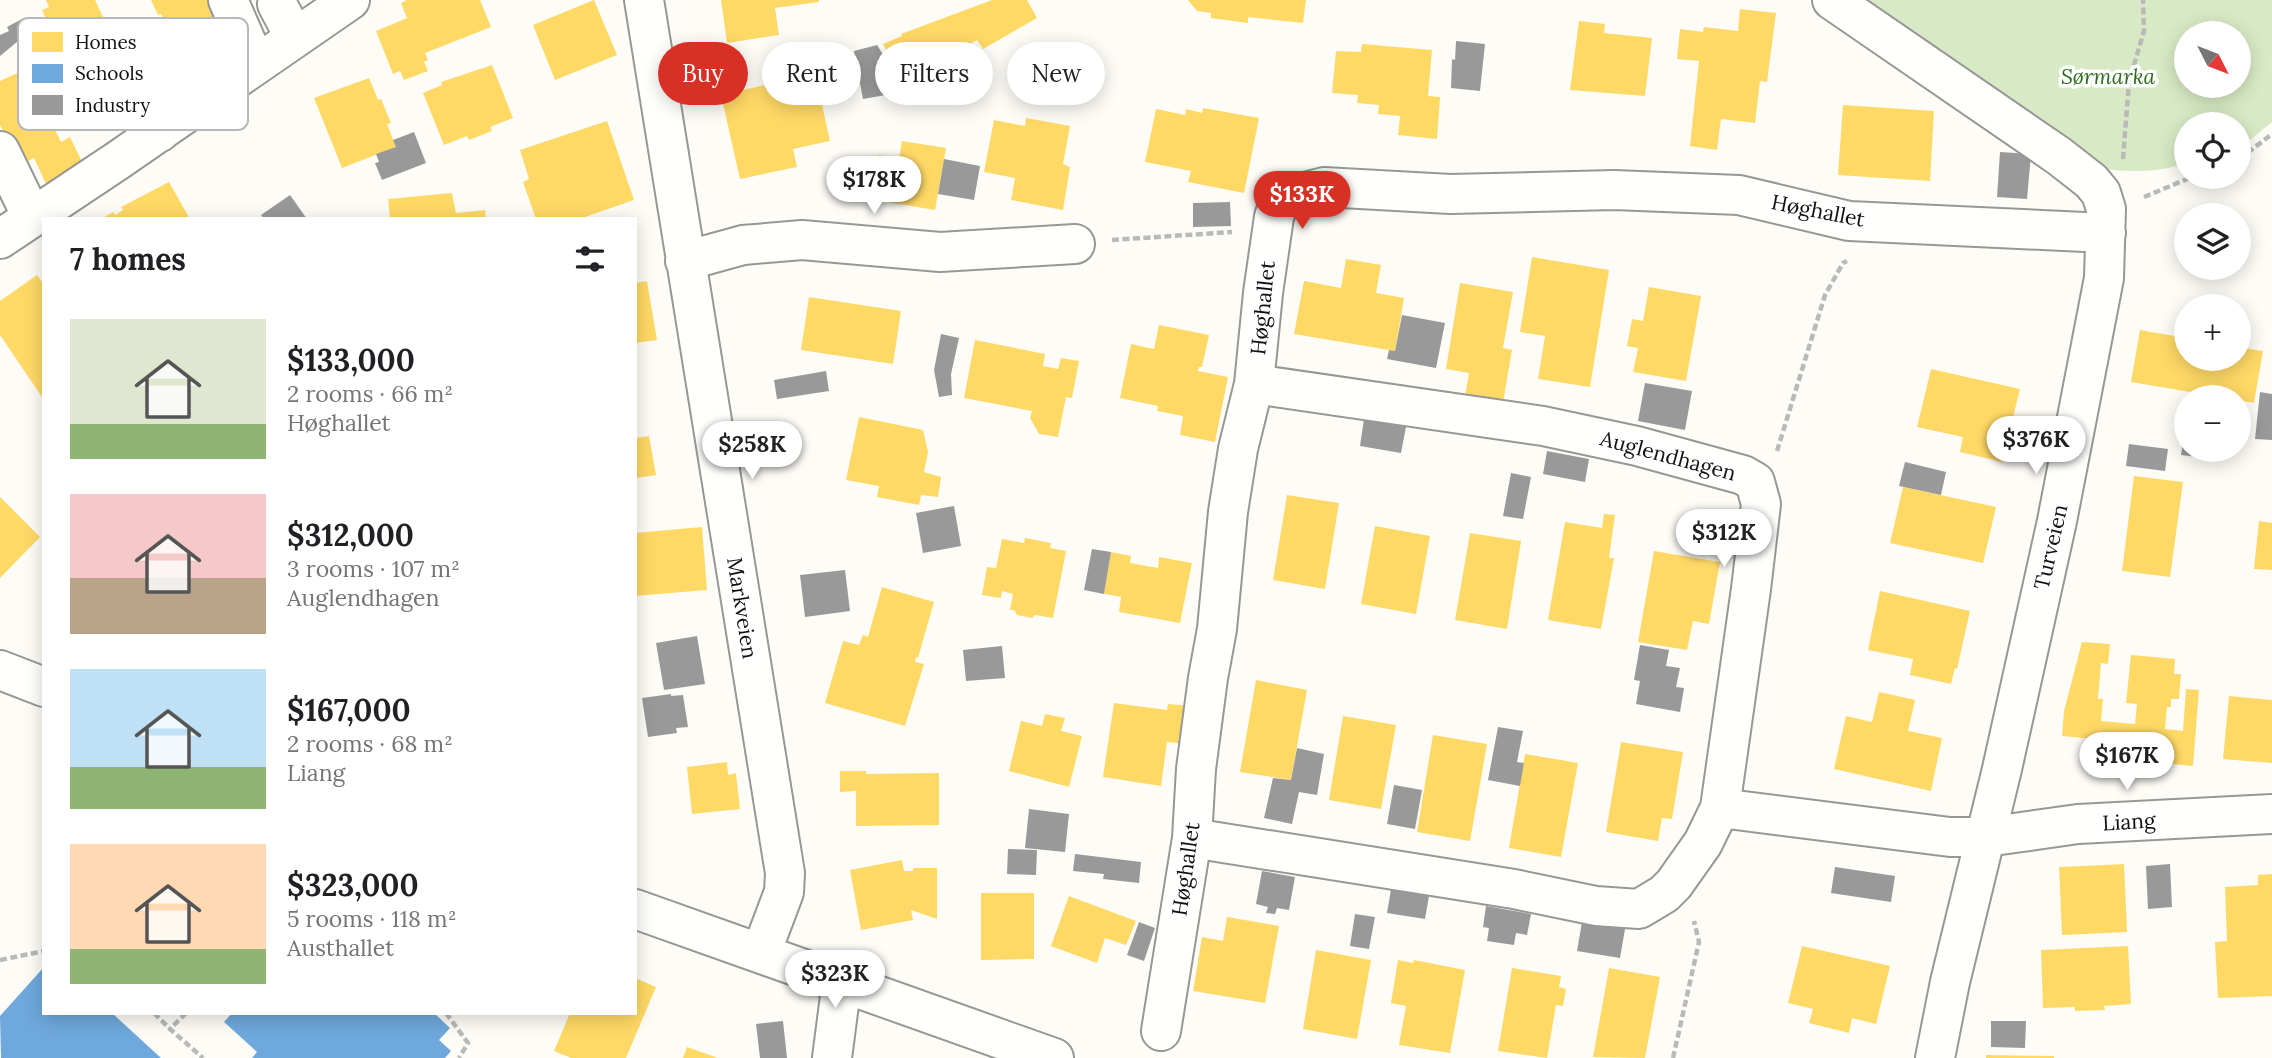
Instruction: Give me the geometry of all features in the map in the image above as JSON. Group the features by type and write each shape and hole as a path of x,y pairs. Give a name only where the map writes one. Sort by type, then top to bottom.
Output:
{"street":[{"path":"228,0 230,18"},
{"path":"248,65 295,38 350,0"},
{"name":"Markveien","path":"644,0 785,873 784,892 761,953"},
{"path":"1832,0 2059,156 2091,181 2101,193 2106,221"},
{"path":"277,4 295,38"},
{"path":"0,239 32,217 135,130"},
{"path":"15,168 32,217"},
{"name":"Høghallet","path":"1161,1031 1192,838 1196,769 1217,629 1228,512 1238,449 1254,384 1263,293 1278,205 1293,195 1324,187 1450,194 1598,190 1740,195 1849,220 2106,221"},
{"name":"Turveien","path":"1935,1058 1950,982 1986,837 2057,521 2104,278 2106,221"},
{"path":"685,261 743,245 802,240 940,252 1075,244"},
{"name":"Auglendhagen","path":"1254,384 1543,426 1637,446 1743,475 1755,482 1760,504"},
{"path":"1192,838 1596,905 1639,909 1664,894 1683,872 1703,843 1720,808 1751,589 1760,504"},
{"path":"0,670 42,686"},
{"path":"1720,808 1950,837 1986,837"},
{"name":"Liang","path":"1986,837 2078,824 2272,814"},
{"path":"637,910 1054,1058"},
{"path":"832,1058 842,981"}],"path":[{"path":"2106,221 2122,173 2129,82 2144,31 2143,0"},
{"path":"2251,148 2272,134"},
{"path":"2106,221 2133,201 2174,184"},
{"path":"1075,244 1138,237 1272,230"},
{"path":"1760,504 1825,295 1843,263 1853,257"},
{"path":"1673,1058 1699,942 1683,872"},
{"path":"0,960 42,951"},
{"path":"156,1015 203,1058"},
{"path":"170,1029 184,1015"},
{"path":"447,1015 468,1043 459,1058"}],"green space":[{"name":"Sørmarka","path":"1858,0 2272,0 2272,122 2251,139 2251,112 2174,112 2174,166 2124,171 2103,169"}],"building: Homes":[{"path":"46,0 95,0 103,18 46,18 42,10 49,7"},
{"path":"151,0 207,0 215,18 163,18 161,14 158,15"},
{"path":"407,0 480,0 491,27 425,53 428,60 424,62 428,71 404,80 400,71 393,74 376,31 407,18 401,3"},
{"path":"594,0 617,55 555,80 533,25"},
{"path":"721,0 819,0 775,8 779,35 727,42"},
{"path":"992,0 1027,0 1037,18 993,43 977,40 888,42 902,36 901,34"},
{"path":"1188,0 1306,0 1303,23 1248,17 1248,23 1211,18 1211,13 1197,11"},
{"path":"1740,9 1776,13 1767,82 1760,81 1755,123 1721,119 1717,150 1690,146 1699,61 1677,59 1680,29 1703,32 1704,27 1738,31"},
{"path":"1579,21 1605,24 1604,33 1652,38 1645,96 1570,90"},
{"path":"1362,44 1432,50 1428,96 1440,97 1437,139 1398,135 1400,116 1378,114 1379,105 1357,103 1358,95 1332,93 1336,51 1361,52"},
{"path":"492,65 513,118 490,127 492,131 469,140 467,136 444,145 423,93 442,85 441,82"},
{"path":"18,73 18,130 55,130 61,142 70,137 83,164 48,188 34,158 19,166 0,125 0,81"},
{"path":"369,78 391,123 387,124 396,147 342,168 314,98"},
{"path":"762,86 762,105 822,105 830,141 793,149 797,167 740,179 723,105 748,105 748,89"},
{"path":"1843,105 1934,111 1930,181 1838,175"},
{"path":"1203,108 1259,118 1244,193 1188,182 1191,171 1145,162 1156,109 1185,115 1186,109 1202,113"},
{"path":"1026,118 1070,126 1063,164 1070,167 1063,210 1011,200 1015,178 984,172 994,120 1025,126"},
{"path":"607,121 634,200 585,217 535,217 523,182 529,179 520,150"},
{"path":"902,141 946,148 935,210 870,199 878,155 899,159"},
{"path":"169,182 189,217 104,217 113,212 115,215 123,210 121,207"},
{"path":"452,193 456,213 485,210 486,217 390,217 388,199"},
{"path":"1532,257 1609,270 1590,387 1538,379 1545,336 1520,332"},
{"path":"1346,259 1381,265 1376,293 1404,298 1395,351 1294,334 1304,281 1341,288"},
{"path":"37,275 42,282 42,397 0,335 0,301"},
{"path":"647,281 657,340 637,343 637,283"},
{"path":"1460,283 1513,292 1503,348 1512,350 1503,403 1465,396 1469,373 1446,369"},
{"path":"1649,287 1701,296 1686,381 1633,372 1638,348 1627,346 1632,319 1643,321"},
{"path":"809,297 901,311 893,364 801,350"},
{"path":"1159,325 1209,335 1202,367 1199,367 1198,371 1228,377 1215,442 1180,435 1183,416 1157,411 1158,406 1120,398 1131,344 1154,349"},
{"path":"2140,330 2174,336 2174,371 2251,371 2251,349 2263,351 2254,403 2251,402 2251,385 2174,385 2174,389 2131,382"},
{"path":"975,340 1045,354 1043,366 1058,369 1061,358 1079,361 1072,398 1066,397 1058,437 1039,434 1030,418 1032,411 964,398"},
{"path":"1931,369 2020,389 2002,462 1960,452 1963,437 1917,427"},
{"path":"859,417 923,430 928,452 924,472 941,477 938,497 921,495 919,505 877,497 879,486 846,480"},
{"path":"649,436 656,475 637,478 637,438"},
{"path":"2134,476 2183,482 2170,577 2122,571"},
{"path":"1903,487 1996,507 1983,563 1890,543"},
{"path":"1287,495 1339,503 1325,589 1273,580"},
{"path":"0,497 40,537 0,578"},
{"path":"1604,514 1615,515 1609,558 1614,558 1601,629 1548,620 1565,522 1602,528"},
{"path":"2259,521 2272,523 2272,570 2254,569"},
{"path":"1375,526 1430,536 1416,614 1361,604"},
{"path":"702,527 707,590 637,596 637,533"},
{"path":"1470,533 1521,541 1507,629 1455,620"},
{"path":"1025,538 1051,543 1050,548 1066,551 1053,618 1017,615 1014,610 1010,610 1013,594 1002,591 1001,598 982,595 987,567 996,568 1002,539 1024,543"},
{"path":"1654,551 1720,562 1709,624 1693,621 1687,650 1638,642"},
{"path":"1111,552 1131,556 1130,563 1158,568 1159,557 1192,563 1180,623 1119,612 1121,597 1104,594"},
{"path":"882,587 934,602 918,658 916,657 915,662 924,664 905,726 825,703 843,641 859,645 863,635 868,637"},
{"path":"1880,591 1970,611 1951,684 1910,675 1913,659 1868,650"},
{"path":"2082,642 2110,644 2108,664 2101,663 2098,699 2103,699 2101,721 2135,724 2137,704 2126,703 2131,655 2175,659 2174,674 2181,674 2179,699 2171,699 2171,707 2167,707 2165,729 2183,731 2186,689 2199,690 2193,766 2098,757 2100,735 2095,734 2094,739 2062,736 2064,711"},
{"path":"1256,680 1307,690 1291,780 1240,772"},
{"path":"1879,692 1915,700 1908,731 1942,738 1931,791 1834,769 1846,716 1872,722"},
{"path":"2229,696 2272,700 2272,763 2223,759"},
{"path":"1114,703 1167,710 1168,704 1191,706 1185,744 1167,742 1161,786 1103,777"},
{"path":"1045,714 1065,718 1061,731 1082,736 1069,787 1009,771 1021,721 1042,726"},
{"path":"1343,716 1396,725 1381,809 1329,800"},
{"path":"1433,735 1487,744 1470,841 1417,832"},
{"path":"1621,742 1683,752 1672,819 1662,818 1658,841 1606,832"},
{"path":"1525,754 1578,763 1561,857 1509,848"},
{"path":"727,762 728,775 736,773 740,809 692,814 687,767"},
{"path":"840,771 866,771 866,774 939,773 939,825 856,826 856,791 840,792"},
{"path":"902,860 904,871 913,871 913,868 937,868 937,919 911,910 913,920 861,930 850,870"},
{"path":"2124,864 2127,932 2062,935 2059,867"},
{"path":"2272,874 2272,996 2218,998 2215,942 2227,941 2225,887 2258,885 2258,875"},
{"path":"981,893 1034,893 1034,959 981,960"},
{"path":"1069,896 1136,921 1126,945 1105,938 1097,963 1051,946"},
{"path":"1227,917 1279,926 1265,1003 1193,991 1202,937 1223,941"},
{"path":"1802,946 1890,966 1876,1024 1852,1018 1849,1033 1809,1023 1813,1009 1788,1003"},
{"path":"2128,946 2131,1004 2104,1006 2105,1010 2043,1008 2041,950"},
{"path":"1316,950 1371,960 1357,1039 1303,1029"},
{"path":"1398,960 1413,963 1414,960 1465,970 1450,1053 1399,1045 1406,1006 1391,1003"},
{"path":"1512,968 1561,976 1559,987 1566,989 1563,1006 1556,1005 1547,1058 1498,1051"},
{"path":"1609,968 1660,977 1645,1058 1593,1057"},
{"path":"637,979 656,987 626,1058 571,1058 554,1051 569,1015 637,1015"},
{"path":"687,1047 718,1058 683,1058"},
{"path":"1986,1055 2054,1056 2054,1058 1986,1058"}],"building: Schools":[{"path":"42,969 42,1015 114,1015 161,1058 1,1058 0,1016"},
{"path":"230,1015 436,1015 450,1028 439,1040 451,1051 445,1058 252,1058 257,1052 224,1022"}],"building: Industry":[{"path":"18,21 18,41 0,56 0,35 9,31 7,27"},
{"path":"1456,41 1485,44 1480,91 1451,88"},
{"path":"875,46 875,97 863,99 861,88 861,49"},
{"path":"414,132 426,163 382,180 375,163 379,162 376,154 396,147 393,140"},
{"path":"2000,152 2031,154 2027,199 1997,197"},
{"path":"944,159 980,166 974,200 938,194"},
{"path":"290,195 306,217 262,217 261,215"},
{"path":"1230,202 1231,226 1193,227 1193,203"},
{"path":"1402,315 1445,323 1436,368 1387,359 1389,350 1395,351"},
{"path":"941,334 959,338 951,374 952,395 939,397 934,370"},
{"path":"826,371 829,391 777,399 774,380"},
{"path":"1645,383 1692,391 1685,430 1638,421"},
{"path":"2260,392 2272,394 2272,440 2255,439"},
{"path":"1364,419 1406,427 1401,453 1360,446"},
{"path":"2129,444 2168,449 2165,471 2126,466"},
{"path":"1547,451 1589,459 1585,482 1543,474"},
{"path":"1905,462 1946,472 1941,495 1899,486"},
{"path":"1511,473 1531,477 1523,519 1503,516"},
{"path":"954,506 961,546 923,553 916,513"},
{"path":"1092,549 1111,552 1104,594 1084,590"},
{"path":"845,570 850,611 805,617 800,575"},
{"path":"697,636 705,684 664,690 656,643"},
{"path":"1640,645 1669,650 1666,666 1680,668 1676,687 1684,688 1680,712 1636,704 1640,681 1634,680"},
{"path":"1002,646 1005,678 966,681 963,650"},
{"path":"683,695 688,727 676,728 677,733 648,737 642,698"},
{"path":"1498,727 1523,731 1517,762 1524,763 1520,786 1488,780"},
{"path":"1297,748 1324,754 1317,795 1299,792 1292,824 1264,818 1273,778 1291,780"},
{"path":"1394,785 1422,790 1415,829 1387,824"},
{"path":"1029,809 1069,814 1065,852 1025,848"},
{"path":"1008,849 1037,850 1036,875 1007,874"},
{"path":"1075,854 1141,862 1139,883 1103,879 1104,874 1073,871"},
{"path":"2170,864 2172,907 2148,909 2146,866"},
{"path":"1835,867 1895,876 1891,902 1831,893"},
{"path":"1262,871 1295,877 1289,910 1277,908 1275,914 1266,913 1268,907 1256,904"},
{"path":"1391,889 1429,896 1425,919 1387,913"},
{"path":"1486,906 1531,914 1527,935 1516,933 1514,945 1487,941 1489,928 1483,927"},
{"path":"1355,914 1375,917 1369,949 1350,946"},
{"path":"1139,922 1155,928 1144,961 1127,955"},
{"path":"1582,922 1625,929 1620,958 1577,951"},
{"path":"783,1021 787,1058 760,1058 756,1024"},
{"path":"1991,1021 2026,1021 2025,1048 1991,1047"}]}
